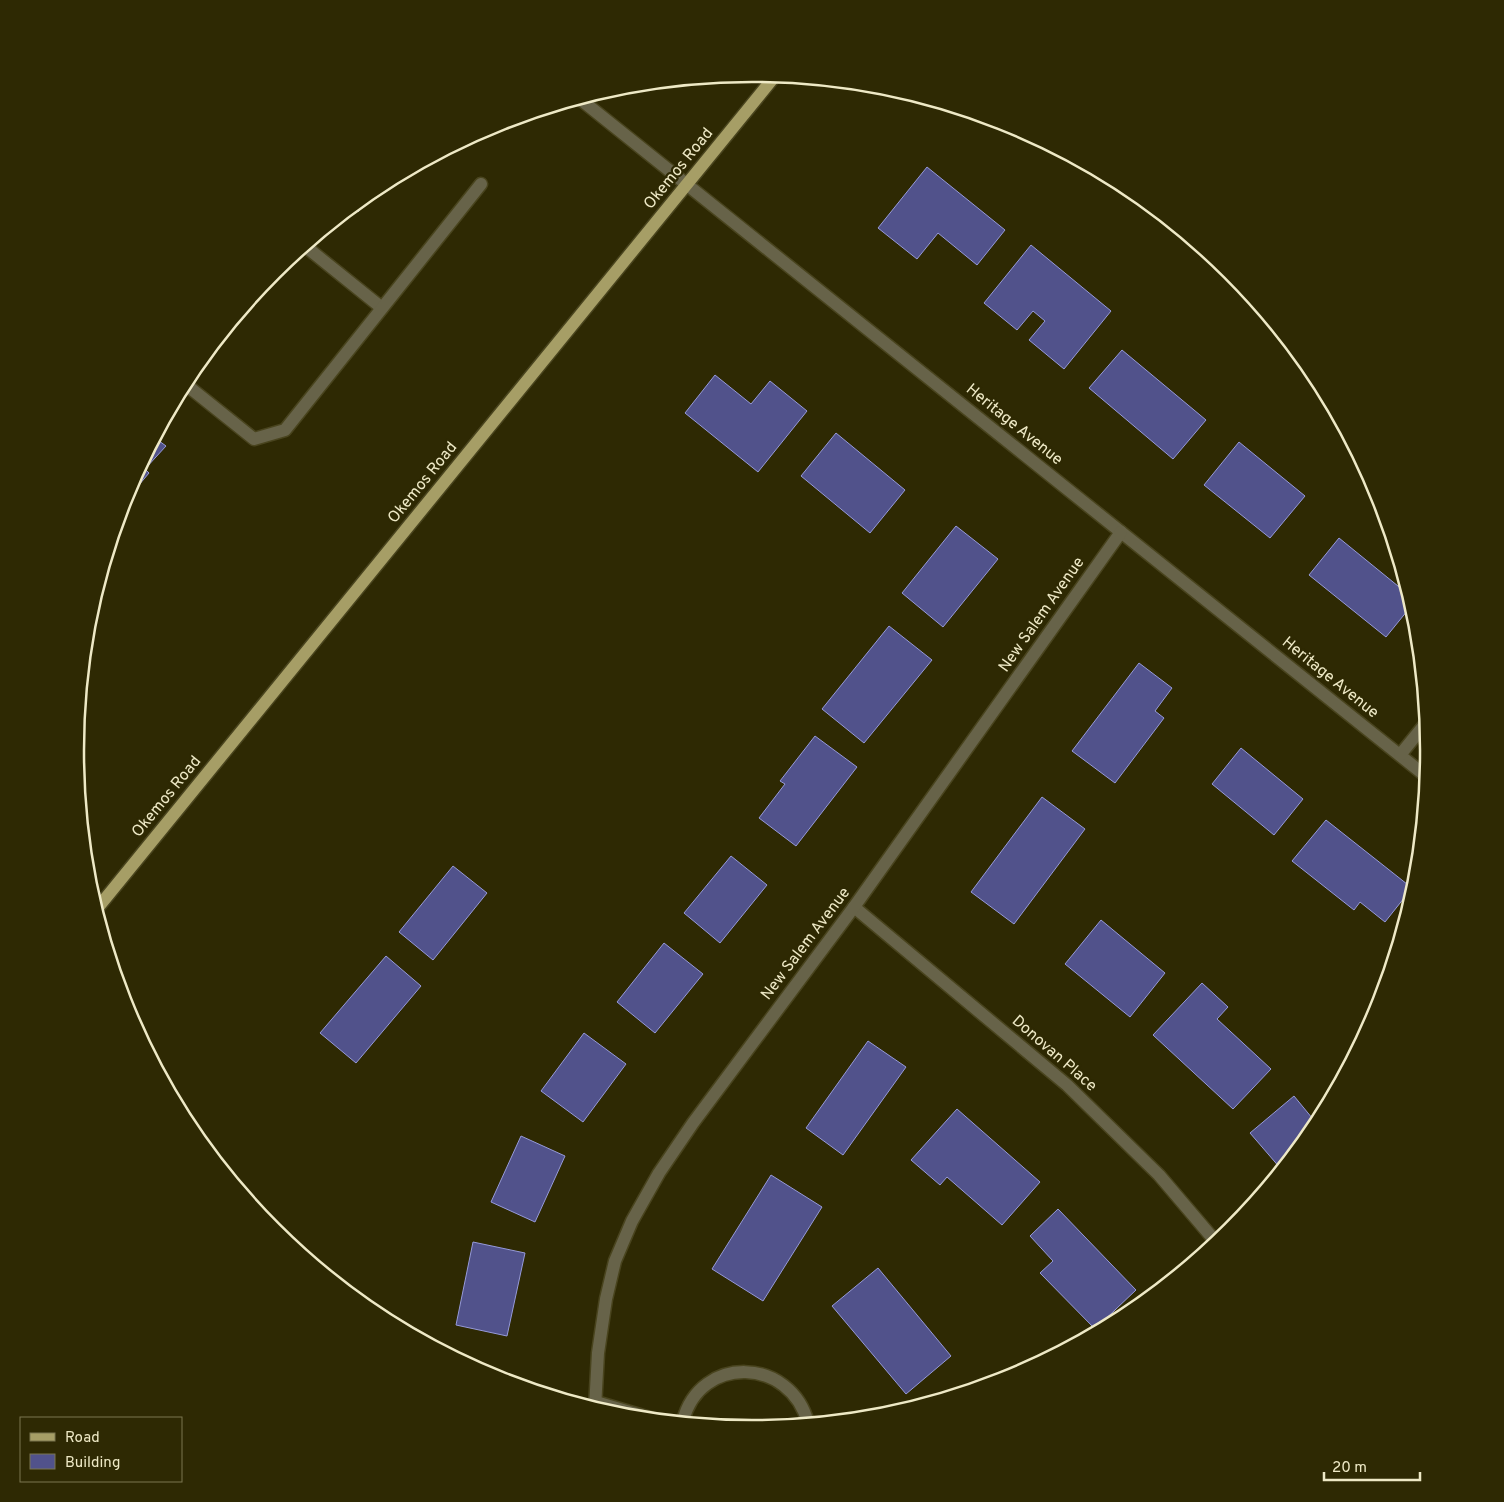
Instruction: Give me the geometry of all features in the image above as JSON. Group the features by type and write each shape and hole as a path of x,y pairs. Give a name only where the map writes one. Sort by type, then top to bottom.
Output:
{"main road":[{"name":"Okemos Road","path":"101,904 770,83"}],"street":[{"name":"Heritage Avenue","path":"586,103 1420,771"},
{"path":"191,388 254,439 285,430 481,184"},
{"path":"309,250 382,308"},
{"name":"New Salem Avenue","path":"595,1401 598,1353 606,1299 615,1261 632,1221 659,1173 693,1123 854,907 1121,532"},
{"path":"1400,755 1420,731"},
{"name":"Donovan Place","path":"854,907 1067,1085 1159,1175 1211,1237"},
{"path":"685,1416 694,1397 706,1385 721,1376 737,1372 753,1372 770,1376 784,1385 796,1396 807,1417"}],"building":[{"path":"927,167 1005,230 977,265 938,233 917,259 878,228"},
{"path":"1031,245 1111,311 1064,369 1029,340 1045,321 1033,311 1017,330 984,303"},
{"path":"1122,350 1206,420 1173,459 1089,388"},
{"path":"715,375 751,404 770,381 807,411 758,472 685,413"},
{"path":"836,433 905,490 870,533 801,476"},
{"path":"160,441 166,446 146,467"},
{"path":"1239,442 1305,496 1270,538 1204,485"},
{"path":"145,469 149,473 138,486"},
{"path":"956,526 998,559 943,627 902,593"},
{"path":"1339,538 1400,588 1406,612 1386,637 1309,575"},
{"path":"889,626 932,660 864,743 822,709"},
{"path":"1139,663 1172,688 1155,711 1164,718 1115,783 1072,751"},
{"path":"815,736 857,767 796,846 759,818 785,784 780,781"},
{"path":"1241,748 1303,799 1274,835 1212,784"},
{"path":"1042,797 1085,829 1014,924 971,892"},
{"path":"1326,820 1407,884 1404,898 1385,922 1360,902 1354,910 1292,861"},
{"path":"731,856 767,885 720,943 684,913"},
{"path":"453,866 487,893 433,960 399,932"},
{"path":"1101,920 1165,973 1130,1017 1065,964"},
{"path":"664,943 703,974 655,1033 617,1002"},
{"path":"386,956 421,986 356,1063 320,1033"},
{"path":"1202,983 1228,1007 1217,1019 1271,1069 1233,1109 1153,1035"},
{"path":"584,1033 626,1064 583,1122 541,1091"},
{"path":"868,1041 906,1067 843,1155 806,1128"},
{"path":"1294,1096 1311,1117 1277,1164 1250,1133"},
{"path":"957,1109 1040,1182 1002,1225 947,1177 940,1185 911,1160"},
{"path":"521,1136 565,1156 535,1222 491,1202"},
{"path":"771,1175 822,1207 763,1301 712,1269"},
{"path":"1058,1209 1136,1290 1109,1316 1092,1326 1040,1273 1053,1261 1030,1236"},
{"path":"473,1242 525,1253 507,1336 456,1325"},
{"path":"878,1268 951,1356 906,1394 832,1306"}]}
